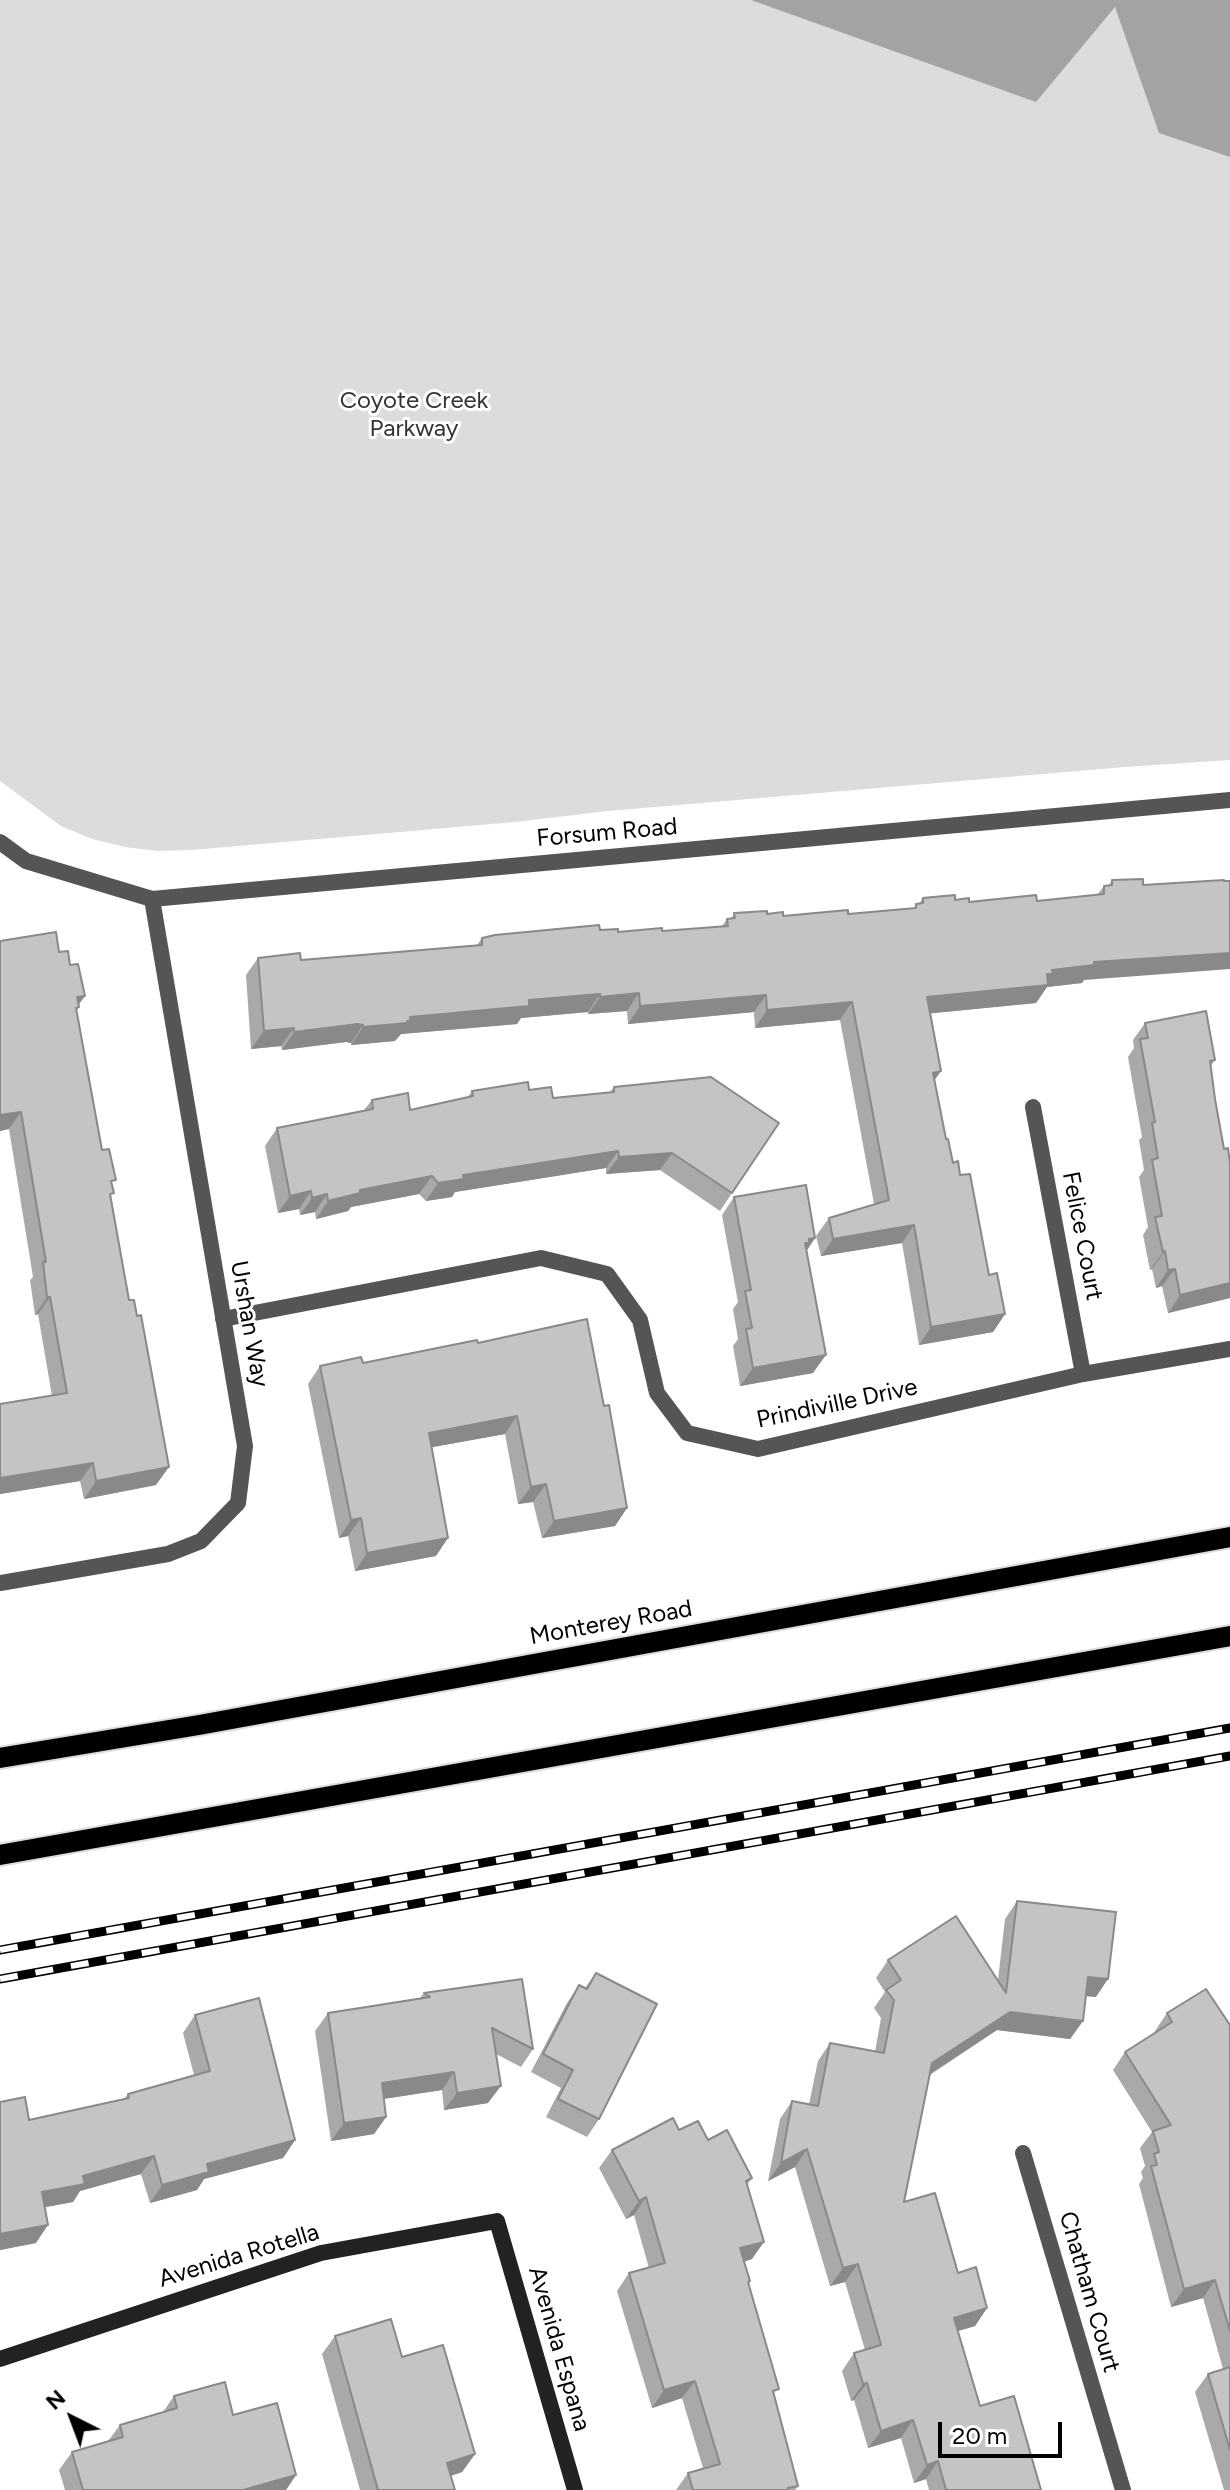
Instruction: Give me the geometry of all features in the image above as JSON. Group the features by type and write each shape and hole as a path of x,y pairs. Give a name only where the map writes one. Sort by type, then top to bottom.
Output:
{"main road":[{"name":"Monterey Road","path":"0,1758 1230,1537"},
{"path":"0,1855 1230,1636"}],"street":[{"name":"Forsum Road","path":"0,842 26,861 152,899 1230,800"},
{"name":"Urshan Way","path":"0,1583 168,1554 201,1541 238,1503 245,1446 152,899"},
{"name":"Felice Court","path":"1033,1107 1083,1374"},
{"name":"Prindiville Drive","path":"223,1319 541,1258 607,1274 640,1320 657,1393 687,1433 758,1449 1083,1374 1230,1349"},
{"name":"Chatham Court","path":"1023,2153 1123,2490"},
{"name":"Avenida Rotella","path":"0,2359 321,2253 497,2221"},
{"name":"Avenida Espana","path":"497,2221 575,2490"}],"green space":[{"name":"Coyote Creek Parkway","path":"0,0 1230,0 1230,760 608,811 192,850 158,851 125,847 92,839 61,826 0,781"}],"shaded area":[{"path":"751,0 1230,0 1230,157 1159,133 1115,7 1036,102"}],"building":[{"path":"1143,879 1143,885 1230,881 1230,953 1094,962 1094,965 1052,970 1053,974 1047,974 1048,985 927,997 941,1071 933,1073 946,1139 953,1163 958,1161 960,1175 970,1174 989,1275 997,1273 1005,1314 931,1327 914,1225 833,1239 829,1218 889,1200 852,1002 767,1010 766,995 640,1006 639,993 600,997 600,994 529,1000 529,1006 410,1017 407,1023 363,1027 358,1024 294,1032 294,1028 264,1031 258,958 300,953 301,960 482,945 482,938 495,935 599,925 600,930 618,929 618,932 728,926 727,919 735,918 734,913 767,911 767,914 783,912 783,916 848,910 848,914 916,908 916,904 923,903 923,898 955,895 955,900 969,898 969,902 1036,895 1037,901 1104,894 1104,886 1112,885 1112,880"},
{"path":"56,932 59,952 68,951 70,965 78,964 85,996 77,997 79,1007 76,1008 102,1150 109,1149 116,1180 111,1181 114,1193 110,1194 129,1300 134,1300 137,1316 141,1315 169,1467 96,1481 93,1463 0,1478 0,1404 67,1393 50,1297 47,1297 43,1262 46,1262 21,1112 0,1115 0,941"},
{"path":"1206,1011 1215,1060 1210,1061 1215,1099 1224,1149 1228,1148 1230,1163 1230,1283 1180,1295 1175,1269 1168,1270 1155,1217 1162,1216 1152,1160 1158,1158 1152,1123 1155,1122 1140,1039 1148,1038 1145,1023"},
{"path":"711,1077 779,1123 732,1193 672,1153 619,1157 618,1151 463,1175 464,1179 438,1183 432,1176 360,1190 360,1193 328,1201 327,1194 312,1198 311,1191 290,1196 277,1128 373,1109 372,1100 408,1093 410,1110 473,1096 472,1091 528,1082 529,1090 551,1087 553,1098 614,1092 614,1087"},
{"path":"806,1185 815,1238 805,1243 826,1355 753,1368 746,1329 752,1328 745,1291 751,1290 734,1197"},
{"path":"587,1319 604,1406 609,1405 627,1508 554,1521 546,1484 531,1487 517,1416 429,1433 448,1538 367,1553 361,1518 351,1520 320,1366 361,1357 363,1363 477,1340 478,1343"},
{"path":"1017,1901 1116,1912 1108,1979 1088,1977 1083,2021 1010,2012 932,2063 904,2202 935,2193 958,2273 976,2267 987,2308 954,2318 980,2406 1014,2396 1041,2490 946,2490 938,2461 927,2465 913,2420 881,2431 867,2383 863,2384 854,2353 881,2345 858,2264 843,2268 807,2149 781,2163 792,2101 818,2106 830,2043 884,2053 894,2000 886,1990 901,1980 888,1960 956,1916 1006,1993"},
{"path":"596,1973 657,2004 599,2119 558,2099 573,2070 543,2054 579,1985 587,1989"},
{"path":"522,1979 533,2049 492,2028 501,2086 457,2093 454,2072 382,2083 386,2117 344,2123 328,2013 430,1997 424,1993"},
{"path":"1206,1989 1230,2025 1230,2331 1215,2280 1184,2289 1151,2166 1157,2165 1154,2154 1159,2152 1153,2131 1171,2125 1125,2052 1172,2022 1167,2013"},
{"path":"259,1998 295,2140 207,2164 209,2172 162,2185 154,2156 83,2176 85,2184 42,2192 48,2225 0,2234 0,2102 25,2097 29,2120 129,2098 128,2094 210,2071 195,2015"},
{"path":"673,2118 679,2130 698,2121 708,2140 727,2130 752,2178 746,2181 764,2242 740,2248 779,2389 773,2391 798,2486 788,2490 693,2490 688,2473 720,2464 695,2381 664,2390 629,2273 665,2263 646,2197 639,2201 612,2150"},
{"path":"391,2319 402,2357 443,2345 475,2454 447,2463 455,2490 378,2490 335,2336"},
{"path":"1230,2367 1230,2450 1208,2374"},
{"path":"225,2382 233,2415 277,2403 296,2475 243,2490 83,2490 72,2452 123,2437 120,2425 177,2408 174,2396"}],"railway":[{"path":"0,1950 1230,1728"},
{"path":"0,1979 1230,1756"}]}
